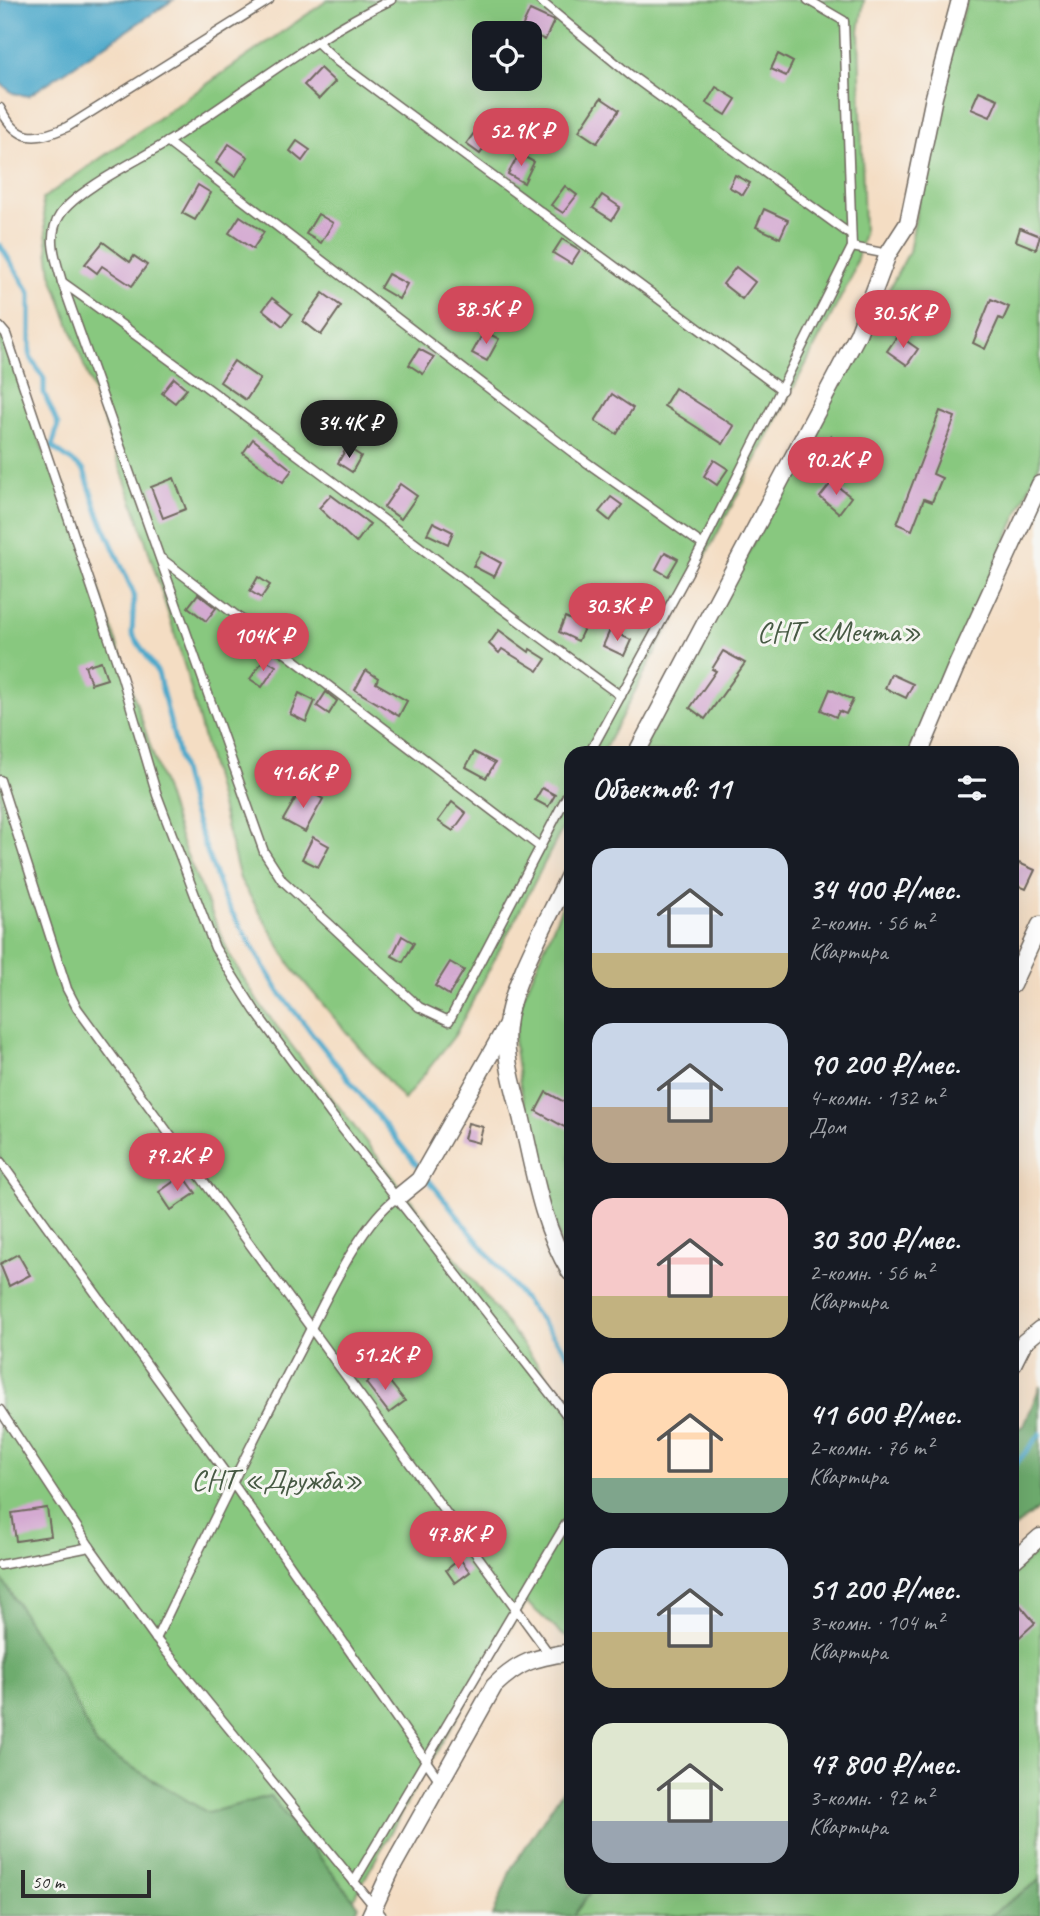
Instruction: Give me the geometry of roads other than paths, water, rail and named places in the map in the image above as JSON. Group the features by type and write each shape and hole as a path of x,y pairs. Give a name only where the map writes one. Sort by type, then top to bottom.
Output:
{"street":[{"path":"640,746 858,334 888,254 908,223 933,97 960,0"},
{"path":"922,746 955,668 1040,484"},
{"path":"398,1198 419,1180 507,1025 519,983 564,886"},
{"path":"1019,970 1040,925"},
{"path":"507,1025 515,1090 544,1214 564,1262"},
{"path":"1019,1352 1024,1342 1040,1329"},
{"path":"1019,1556 1040,1537"},
{"path":"375,1913 440,1782 494,1686 513,1667 526,1660 564,1653"}],"lane":[{"path":"0,108 21,134 41,138 67,127 269,0"},
{"path":"391,0 341,24 167,142 72,201 59,215 53,230 53,247 62,282 264,852 282,880 419,1007 449,1021 564,801"},
{"path":"539,0 629,74 851,235"},
{"path":"593,746 703,545 852,247 844,21 808,0"},
{"path":"317,42 360,79 782,390"},
{"path":"167,142 572,452 703,545"},
{"path":"852,247 888,254"},
{"path":"62,282 280,439 468,585 621,696"},
{"path":"0,327 6,334 118,665 157,795 215,948 255,1011 564,1411"},
{"path":"162,559 540,847"},
{"path":"0,780 67,989 77,1008 550,1655"},
{"path":"0,1161 232,1482 440,1782"},
{"path":"156,1639 232,1482 348,1261 382,1208 398,1198"},
{"path":"0,1410 90,1547 156,1639 354,1882 375,1913"},
{"path":"354,1882 564,1527"},
{"path":"0,1566 90,1547"}],"water":[{"path":"0,0 173,0 28,96 13,93 0,83"}],"waterway":[{"path":"0,245 30,293 30,356 44,379 44,393 58,425 52,447 84,470 98,513 134,594 132,634 158,673 192,810 224,899 279,992 564,1349"},
{"path":"1019,1460 1040,1434"}],"park label":[{"name":"СНТ «Мечта»","path":"839,631"},
{"name":"СНТ «Дружба»","path":"277,1479"}]}
